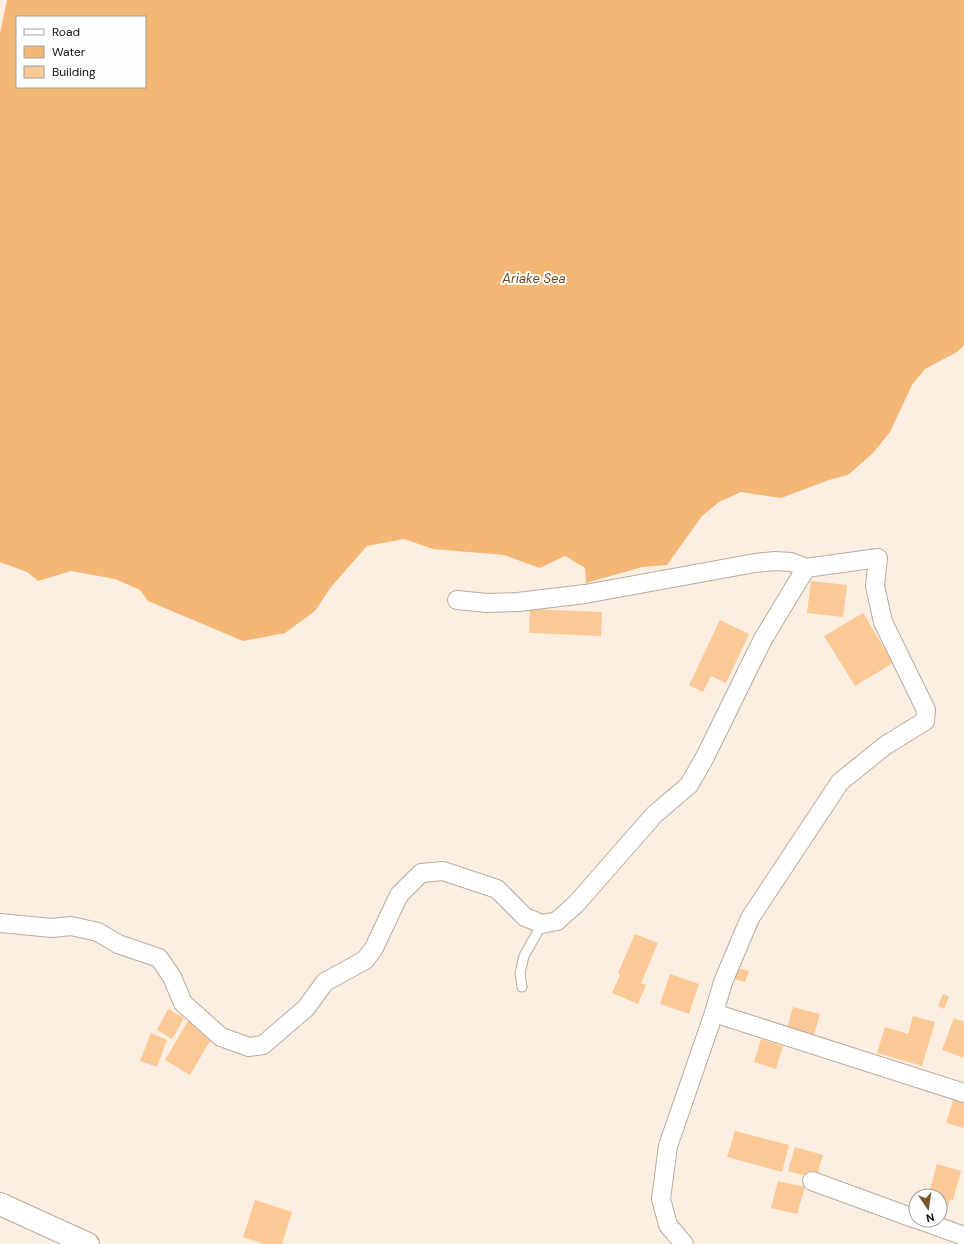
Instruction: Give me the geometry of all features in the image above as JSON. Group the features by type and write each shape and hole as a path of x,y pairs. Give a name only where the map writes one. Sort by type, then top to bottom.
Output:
{"highway":[{"path":"0,1204 88,1244"}],"street":[{"path":"457,600 487,604 585,594 755,562 791,562 806,568 878,558 875,586 883,622 926,710 925,721 886,745 840,782 750,918 723,982 668,1146 661,1199 668,1225 684,1244"},
{"path":"0,923 52,928 71,926 98,932 118,944 159,958 172,977 183,1003 221,1037 248,1048 263,1045 306,1008 325,982 365,960 374,948 399,895 421,873 443,871 497,889 525,917 542,924 557,921 576,904 654,815 689,784 705,757 763,639 806,568"},
{"path":"714,1012 964,1093"},
{"path":"812,1182 908,1216"},
{"path":"942,1228 964,1236"}],"lane":[{"path":"522,987 520,973 524,956 542,924"}],"water":[{"name":"Ariake Sea","path":"7,0 964,0 964,345 957,352 925,369 912,385 890,432 873,453 848,475 829,480 781,498 741,492 719,502 702,516 667,565 642,567 586,583 585,568 565,556 540,568 504,555 433,549 404,539 367,546 331,587 315,611 285,633 243,641 148,601 140,590 115,579 71,571 38,581 27,572 0,562 0,33"}],"building":[{"path":"811,581 847,585 843,617 807,613"},
{"path":"530,609 602,612 601,636 529,633"},
{"path":"863,613 893,663 855,686 824,636"},
{"path":"720,620 749,634 726,683 711,676 703,692 689,685"},
{"path":"635,934 658,943 641,983 646,985 638,1004 612,993 620,975 618,973"},
{"path":"738,968 749,971 745,982 734,979"},
{"path":"670,974 699,984 689,1014 660,1004"},
{"path":"943,994 949,997 944,1009 938,1006"},
{"path":"793,1007 820,1014 814,1035 787,1028"},
{"path":"168,1009 184,1018 172,1039 157,1030"},
{"path":"913,1016 935,1022 922,1066 877,1053 885,1027 908,1034"},
{"path":"954,1018 964,1022 964,1058 942,1050"},
{"path":"188,1021 213,1036 190,1075 165,1060"},
{"path":"151,1033 167,1040 157,1067 140,1061"},
{"path":"761,1039 783,1046 776,1069 754,1062"},
{"path":"956,1091 964,1093 964,1128 946,1123"},
{"path":"735,1131 789,1145 782,1172 727,1157"},
{"path":"795,1147 823,1155 816,1179 788,1171"},
{"path":"937,1164 961,1171 953,1200 950,1199 948,1206 948,1188 930,1188"},
{"path":"778,1181 805,1187 797,1214 771,1208"},
{"path":"255,1200 292,1212 282,1244 265,1244 243,1237"}]}
